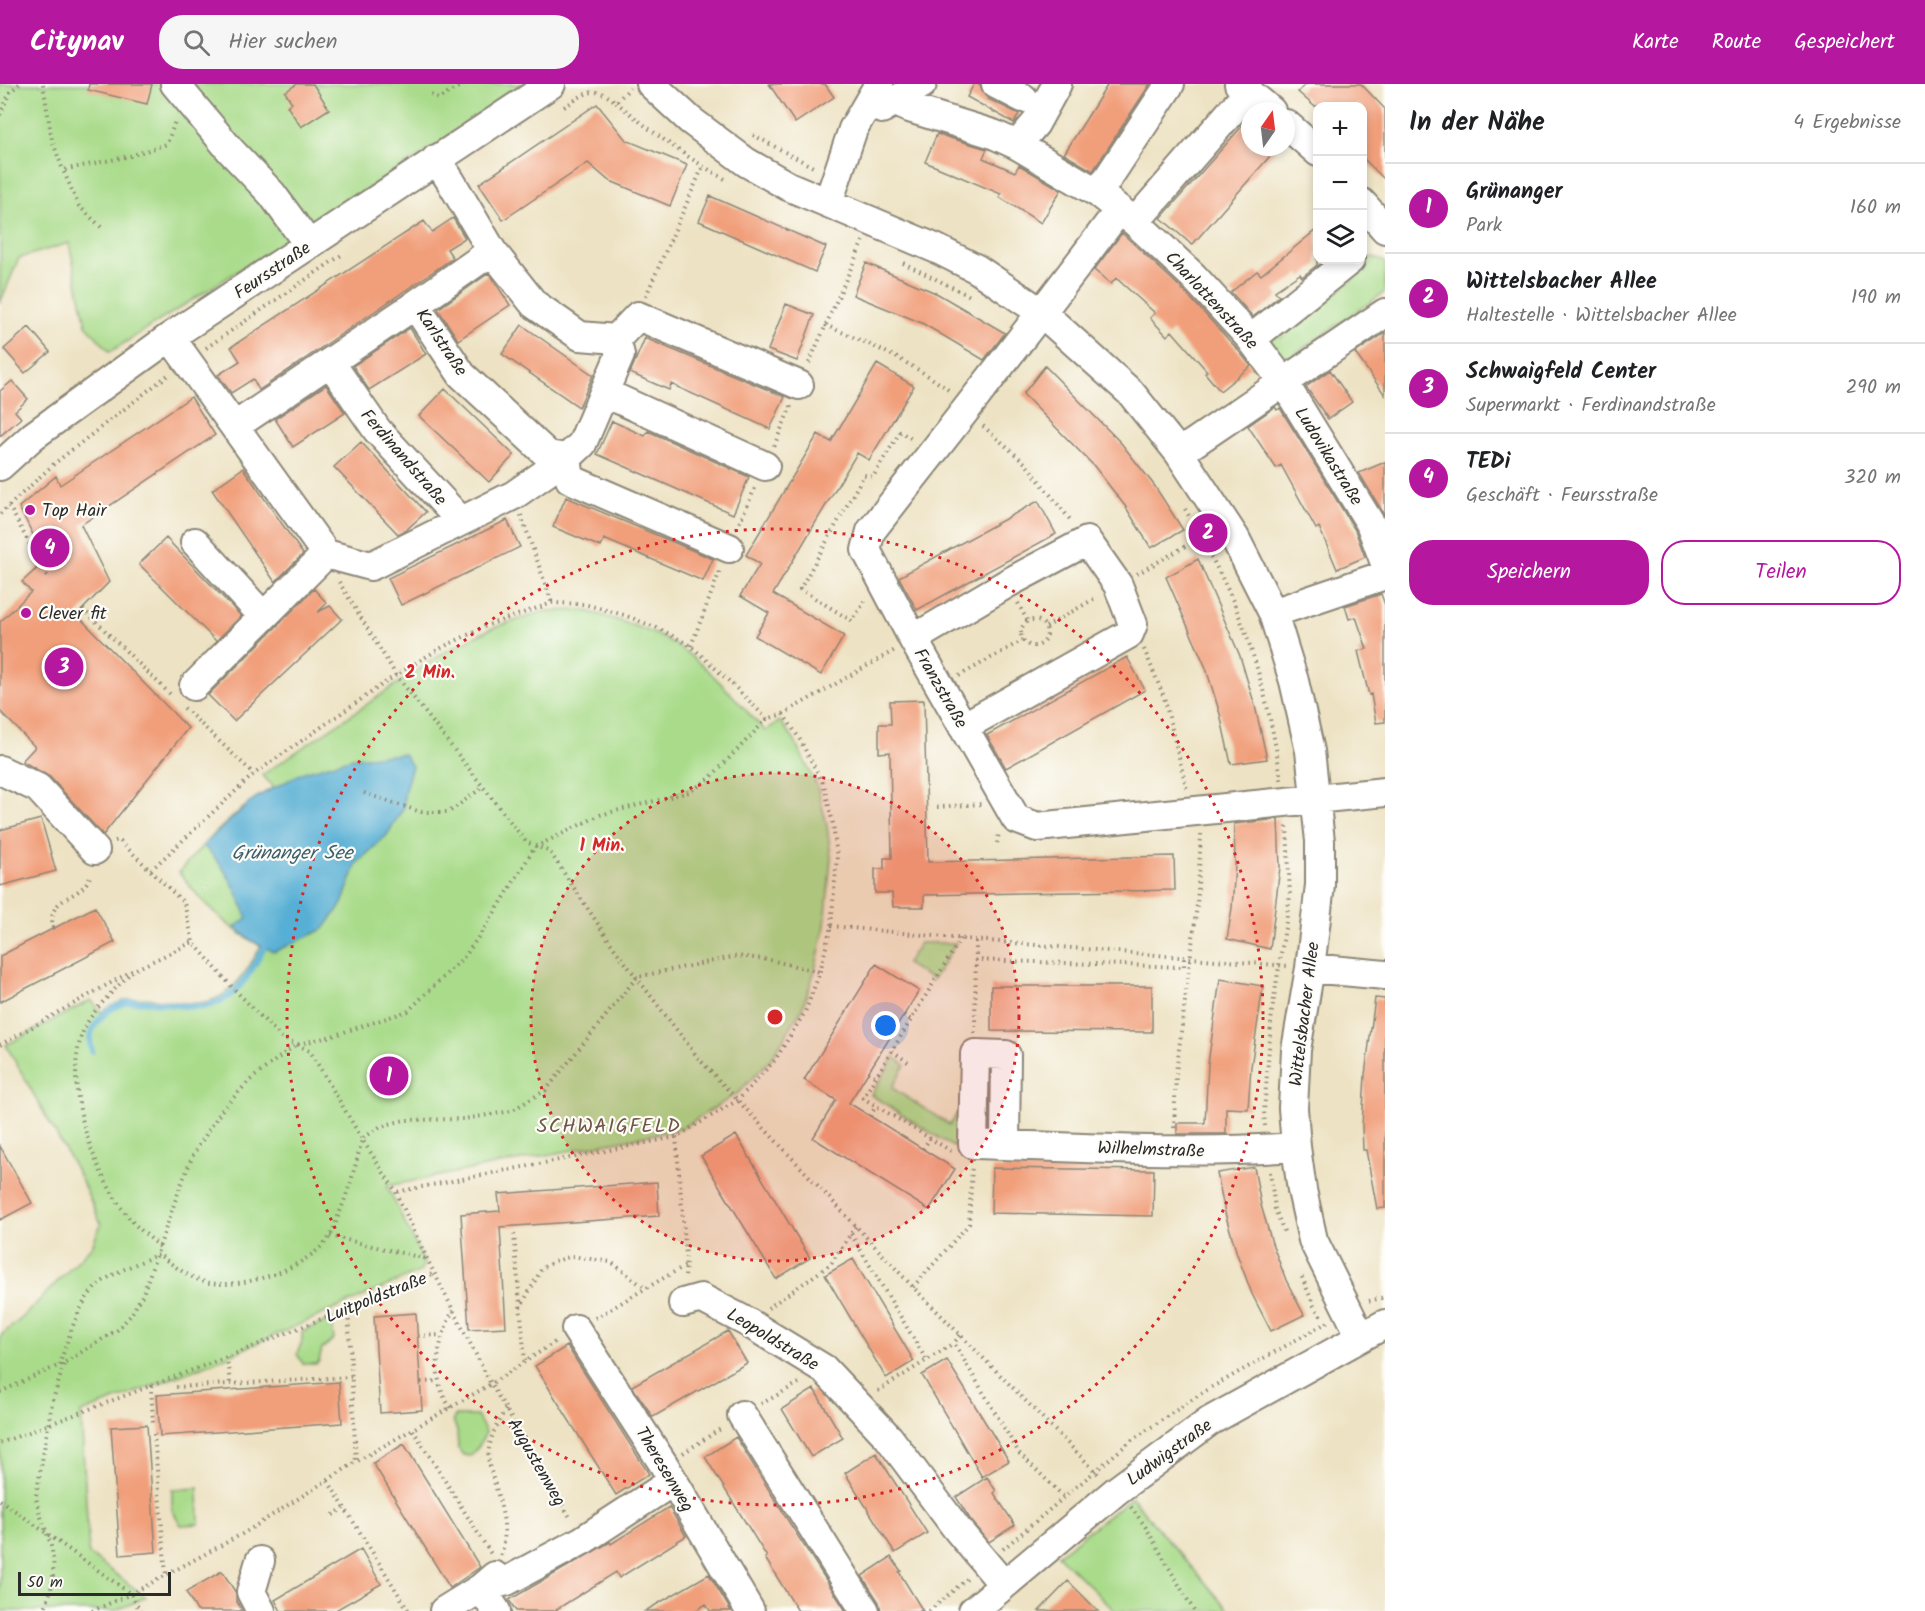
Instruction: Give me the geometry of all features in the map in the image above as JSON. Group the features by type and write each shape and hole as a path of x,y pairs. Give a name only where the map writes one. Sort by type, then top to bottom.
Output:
{"street":[{"name":"Wittelsbacher Allee","path":"651,84 690,120 746,162 788,186 833,190 867,238 937,249 977,269 1042,313 1131,393 1179,453 1235,538 1273,613 1294,681 1310,752 1316,800 1320,841 1320,885 1310,968 1296,1050 1293,1108 1302,1190 1313,1240 1373,1331"},
{"path":"833,190 853,129 886,93 922,84"},
{"path":"996,84 1023,98"},
{"path":"1017,145 1035,124 1058,84"},
{"path":"1117,208 1170,84"},
{"path":"1042,313 1117,208 1244,88 1260,102"},
{"path":"179,89 231,151 272,194 309,245"},
{"name":"Charlottenstraße","path":"886,93 1017,145 1117,208 1192,276 1251,339 1284,384"},
{"name":"Feursstraße","path":"0,466 33,436 170,337 436,159 556,96"},
{"path":"1295,132 1313,148"},
{"path":"436,159 492,251 534,304 580,336 616,339"},
{"path":"1367,209 1385,230 1367,246"},
{"name":"Karlstraße","path":"492,251 415,305 462,375 548,455 567,458"},
{"path":"1251,339 1345,264"},
{"path":"235,426 415,305"},
{"name":"Franzstraße","path":"1042,313 871,531 866,550 913,639 1016,819 1037,827 1385,792"},
{"path":"1179,453 1284,384 1385,313"},
{"path":"616,339 638,316 799,385"},
{"path":"170,337 326,554 194,686"},
{"path":"616,339 620,355 605,393 582,444 567,458 570,479 729,548"},
{"name":"Ferdinandstraße","path":"330,363 377,430 459,520"},
{"name":"Ludovikastraße","path":"1284,384 1378,519 1385,563"},
{"path":"605,393 765,466"},
{"name":"Ferdinandstraße","path":"326,554 371,566 459,520 514,495 567,458"},
{"path":"913,639 1008,583 1087,541 1118,585 1132,624 1129,634 963,727"},
{"path":"195,542 262,616"},
{"path":"1273,613 1385,575"},
{"path":"0,770 38,788 95,850"},
{"path":"1310,968 1385,975"},
{"name":"Wilhelmstraße","path":"975,1054 973,1144 1174,1150 1296,1147"},
{"name":"Leopoldstraße","path":"683,1303 701,1298 747,1322 824,1369 889,1438 994,1574"},
{"name":"Theresenweg","path":"576,1329 664,1466 750,1611"},
{"name":"Ludwigstraße","path":"973,1611 994,1574 1116,1491 1210,1421 1373,1331"},
{"path":"742,1415 865,1611"},
{"path":"444,1611 497,1579 507,1581 584,1540 672,1482"},
{"path":"260,1561 251,1592 261,1611"}],"path":[{"path":"0,115 10,92 19,84"},
{"path":"44,84 52,140 63,170 79,206 101,227"},
{"path":"430,95 438,99 464,84"},
{"path":"556,96 591,90 603,91 616,102 634,84"},
{"path":"63,170 130,156 167,144 179,89"},
{"path":"752,134 801,162 833,190"},
{"path":"638,316 702,166"},
{"path":"691,646 729,548 799,385 867,238"},
{"path":"0,514 55,463 188,361 343,254"},
{"path":"899,261 981,302"},
{"path":"825,325 879,347 907,362 966,408 1025,463 1087,541"},
{"path":"514,495 552,603"},
{"path":"1179,499 1228,592 1253,656 1274,732 1285,803 1290,896 1272,1011 1264,1112 1266,1149 1275,1209 1288,1241"},
{"path":"9,506 47,576"},
{"path":"326,554 340,582 396,675 526,842 550,852 614,948 699,1059 913,1287 1095,1472 1065,1498 994,1574 929,1611"},
{"path":"151,870 254,774 396,675 439,649 488,625 552,603 584,604 624,615 660,629 691,646 732,683 766,719"},
{"path":"83,609 254,774"},
{"path":"1036,620 1046,627 1046,638 1040,645 1031,646 1023,640 1021,631 1028,622 1036,620"},
{"path":"1132,624 1142,640 1164,697 1187,787 1202,833 1201,866 1176,1073 1174,1150"},
{"path":"0,1392 61,1365 117,1330 131,1315 144,1294 180,1187 194,1153 215,1120 249,1081 295,1045 332,1036 408,1011 466,955 535,847 600,815 689,792 709,779 766,719 783,714 913,639"},
{"path":"940,686 1023,640"},
{"path":"396,1192 676,1137 738,1100 775,1060 805,1012 820,972 831,926 837,857 833,824 824,785 800,738 783,714"},
{"path":"364,793 421,812 449,812 483,787"},
{"path":"937,807 1006,802"},
{"path":"53,928 51,920 54,909 60,902 83,890 89,882 96,861 95,850 119,840 184,903 193,942 232,987 282,1038 310,1051 396,1192 435,1273"},
{"path":"831,926 1279,965"},
{"path":"955,1153 863,1098 961,938"},
{"path":"975,1054 976,940"},
{"path":"0,1045 132,971 193,942"},
{"path":"158,1254 188,1274 208,1283 235,1284 260,1278 303,1262 330,1236 351,1183 362,1139 381,1126 405,1120 464,1119 511,1111 546,1090 637,977 737,956 770,960 820,972"},
{"path":"975,960 1184,967 1184,957"},
{"path":"132,971 86,1025 80,1039 75,1065 76,1085 90,1148 130,1220 160,1247"},
{"path":"904,1015 912,1020"},
{"path":"892,1051 908,1062"},
{"path":"868,1072 876,1077"},
{"path":"870,1116 876,1106"},
{"path":"676,1137 686,1264 683,1303"},
{"path":"923,1149 930,1138"},
{"path":"913,1287 969,1224 972,1163 964,1158"},
{"path":"747,1322 831,1264 855,1226"},
{"path":"514,1234 525,1362"},
{"path":"850,1234 927,1360"},
{"path":"330,1236 427,1258"},
{"path":"43,1611 51,1592 51,1546 38,1512 36,1496 61,1365 83,1305 94,1288 109,1277 158,1254"},
{"path":"520,1308 542,1268 572,1256 611,1262 645,1288"},
{"path":"92,1611 131,1594 244,1533 356,1462 491,1384 576,1329 686,1264"},
{"name":"Luitpoldstraße","path":"0,1443 227,1357 435,1273 491,1384"},
{"path":"1301,1273 1314,1306 1326,1323"},
{"path":"348,1308 356,1462"},
{"path":"450,1408 439,1381 442,1335 453,1310"},
{"path":"418,1336 442,1335"},
{"path":"857,1405 954,1343 960,1335"},
{"path":"954,1343 1019,1453 1065,1498"},
{"path":"227,1357 231,1384"},
{"path":"176,1388 351,1377"},
{"path":"421,1382 439,1381"},
{"name":"Augustenweg","path":"491,1384 584,1540"},
{"path":"151,1385 153,1424"},
{"path":"497,1579 503,1549 504,1523 488,1458 495,1428 506,1409"},
{"path":"413,1430 497,1579"},
{"path":"154,1434 166,1575"},
{"path":"328,1481 409,1611"},
{"path":"0,1500 131,1594 140,1611"},
{"path":"1131,1507 1145,1526 1194,1611"},
{"path":"333,1515 344,1508"}],"green space":[{"path":"0,84 530,84 110,352 86,325 69,243 19,258 0,303"},
{"path":"1372,257 1385,262 1385,292 1295,354 1299,361 1288,365 1280,362 1270,340 1274,330 1281,338 1366,268 1362,264 1367,264 1367,258"},
{"path":"583,610 636,626 675,644 707,670 765,731 780,721 794,740 817,786 827,826 831,857 825,926 815,970 802,1009 771,1059 738,1093 681,1129 387,1186 424,1262 421,1271 212,1363 81,1413 89,1554 146,1597 115,1611 0,1611 0,1336 23,1317 92,1246 101,1224 80,1177 6,1045 91,1000 101,1012 126,1000 138,998 198,1003 210,1001 228,991 244,973 261,946 238,932 216,914 179,872 235,815 274,787 262,775 443,653 490,629 545,611"},
{"path":"920,943 956,943 933,980 906,964"},
{"path":"894,1057 905,1065 892,1088 950,1125 959,1111 967,1116 967,1124 953,1147 871,1095"},
{"path":"331,1319 334,1339 322,1349 316,1364 303,1364 297,1354 302,1341 302,1332"},
{"path":"455,1416 477,1416 486,1432 479,1446 470,1456 463,1455 458,1448 457,1431 453,1420"},
{"path":"198,1488 199,1524 181,1525 172,1510 172,1490"},
{"path":"1132,1497 1230,1611 1115,1611 1058,1555"}],"water":[{"name":"Grünanger See","path":"404,754 412,766 404,793 404,807 387,835 357,863 342,904 324,929 274,952 252,941 235,927 247,918 243,907 224,870 203,845 255,798 304,772 353,758"}],"building":[{"path":"89,84 152,84 147,104 88,90"},
{"path":"297,84 313,84 329,109 301,127 287,106 292,103 285,92"},
{"path":"769,84 825,84 834,97 795,123"},
{"path":"974,84 980,84 982,92 988,99 1019,114 1014,123 967,97"},
{"path":"1108,84 1150,84 1093,171 1064,154"},
{"path":"1306,84 1361,84 1385,109 1385,180 1367,162 1367,102 1313,102 1313,105 1298,92"},
{"path":"597,104 626,140 687,165 670,206 608,180 588,163 503,220 479,184"},
{"path":"1241,127 1241,156 1270,156 1192,245 1161,218"},
{"path":"937,134 987,149 983,158 1015,172 1019,165 1061,190 1041,223 999,197 1001,194 925,162"},
{"path":"710,196 826,247 815,272 699,221"},
{"path":"453,218 465,238 447,249 453,258 259,390 253,379 231,393 218,375 240,361 231,347 424,221 432,232"},
{"path":"1313,232 1313,264 1317,265 1302,277 1300,274 1275,291 1279,296 1253,317 1231,292 1257,271 1261,275"},
{"path":"1122,233 1181,288 1251,366 1220,391 1205,373 1207,371 1172,331 1167,336 1150,318 1155,313 1116,278 1111,284 1094,270"},
{"path":"866,263 938,294 1005,333 984,360 922,323 853,295"},
{"path":"489,273 510,305 458,340 438,309"},
{"path":"786,304 814,315 797,361 768,350"},
{"path":"522,325 593,375 579,407 502,354"},
{"path":"29,327 50,352 25,373 4,349"},
{"path":"410,328 426,354 369,390 353,366"},
{"path":"1385,333 1385,395 1355,353"},
{"path":"645,338 785,397 770,429 671,384 669,390 630,373"},
{"path":"877,364 914,386 869,460 857,453 773,594 844,636 821,675 755,636 769,613 740,596 760,564 746,555 818,434 831,442"},
{"path":"1045,366 1121,443 1154,485 1183,530 1151,548 1125,506 1094,466 1023,394"},
{"path":"1330,370 1352,402 1328,419 1306,387"},
{"path":"12,381 28,399 15,411 21,418 0,436 0,391"},
{"path":"326,385 345,413 293,447 275,419"},
{"path":"445,389 514,455 489,482 419,416"},
{"path":"191,397 215,435 81,525 109,582 77,615 188,728 103,835 50,777 22,761 35,747 0,711 0,622 31,592 22,582 46,560 19,507 56,476 60,485"},
{"path":"1275,407 1277,410 1280,408 1355,530 1365,557 1337,569 1319,527 1316,529 1281,465 1276,468 1248,426"},
{"path":"612,421 645,436 648,431 749,477 733,514 597,454"},
{"path":"361,442 426,512 398,534 334,467"},
{"path":"1385,462 1385,516 1359,473"},
{"path":"243,468 303,554 275,582 212,490"},
{"path":"566,497 713,559 703,581 604,539 601,547 553,527"},
{"path":"1038,501 1056,534 917,610 899,577"},
{"path":"507,520 520,547 401,605 388,578"},
{"path":"166,538 241,616 216,641 139,564"},
{"path":"1198,559 1240,656 1255,706 1267,759 1231,764 1220,714 1206,668 1166,577"},
{"path":"314,589 327,603 318,612 330,606 342,619 234,721 208,695"},
{"path":"1381,594 1385,605 1385,722 1376,723 1371,694 1369,695 1358,651 1367,649 1356,617 1349,619 1345,606"},
{"path":"1127,657 1145,690 1006,768 987,735"},
{"path":"924,700 928,862 1174,856 1175,890 924,895 924,907 893,907 892,893 875,893 875,869 884,869 884,858 892,858 890,752 879,753 879,724 891,724 890,701"},
{"path":"41,819 56,871 0,886 0,830"},
{"path":"1278,819 1280,867 1270,949 1227,939 1235,865 1234,824"},
{"path":"95,907 115,942 0,1002 0,956"},
{"path":"876,964 919,991 849,1103 955,1169 929,1210 813,1138 836,1100 804,1080"},
{"path":"1220,979 1263,986 1251,1067 1248,1109 1226,1108 1226,1134 1177,1134 1177,1123 1205,1123 1208,1064"},
{"path":"991,986 1152,986 1152,1032 991,1031"},
{"path":"1375,998 1385,999 1385,1208 1377,1209 1366,1150 1363,1150 1362,1126 1365,1075"},
{"path":"736,1135 810,1258 776,1279 701,1156"},
{"path":"0,1146 32,1203 0,1220"},
{"path":"1254,1167 1261,1205 1272,1243 1286,1280 1304,1315 1271,1331 1252,1294 1237,1254 1225,1213 1217,1173"},
{"path":"992,1168 1154,1170 1153,1216 991,1213"},
{"path":"657,1182 659,1216 500,1227 506,1327 469,1329 461,1214 500,1211 498,1194"},
{"path":"853,1259 914,1361 886,1378 825,1275"},
{"path":"416,1313 422,1410 380,1413 374,1316"},
{"path":"728,1331 747,1363 653,1417 632,1386"},
{"path":"567,1346 649,1474 616,1495 535,1366"},
{"path":"947,1360 1009,1461 982,1477 922,1375"},
{"path":"339,1382 342,1423 160,1436 157,1395"},
{"path":"814,1389 843,1438 811,1457 782,1409"},
{"path":"147,1425 156,1552 120,1555 111,1427"},
{"path":"736,1437 846,1611 798,1611 705,1457"},
{"path":"404,1444 480,1567 450,1588 373,1463"},
{"path":"876,1453 927,1533 895,1553 845,1473"},
{"path":"987,1477 996,1491 994,1493 1015,1525 989,1542 956,1497"},
{"path":"669,1507 686,1536 619,1578 616,1572 554,1611 516,1611 509,1600 610,1542 611,1544"},
{"path":"361,1549 381,1584 334,1611 281,1611 275,1600"},
{"path":"891,1557 923,1611 881,1611 879,1602 862,1576"},
{"path":"222,1571 236,1593 236,1600 242,1611 197,1611 186,1592"},
{"path":"709,1574 731,1611 710,1611 706,1604 695,1611 645,1611"},
{"path":"1068,1581 1098,1611 1039,1611"}],"waterway":[{"path":"92,1051 90,1035 93,1028 112,1009 126,1003 142,1001 190,1007 206,1006 221,1001 241,984 264,948"}],"place":[{"name":"Top Hair","path":"30,510"},
{"name":"Wittelsbacher Allee","path":"1208,533"},
{"name":"TEDi","path":"50,548"},
{"name":"Clever fit","path":"26,613"},
{"name":"Schwaigfeld Center","path":"64,667"},
{"name":"Grünanger","path":"389,1076"}],"district":[{"name":"SCHWAIGFELD","path":"609,1125"}]}
